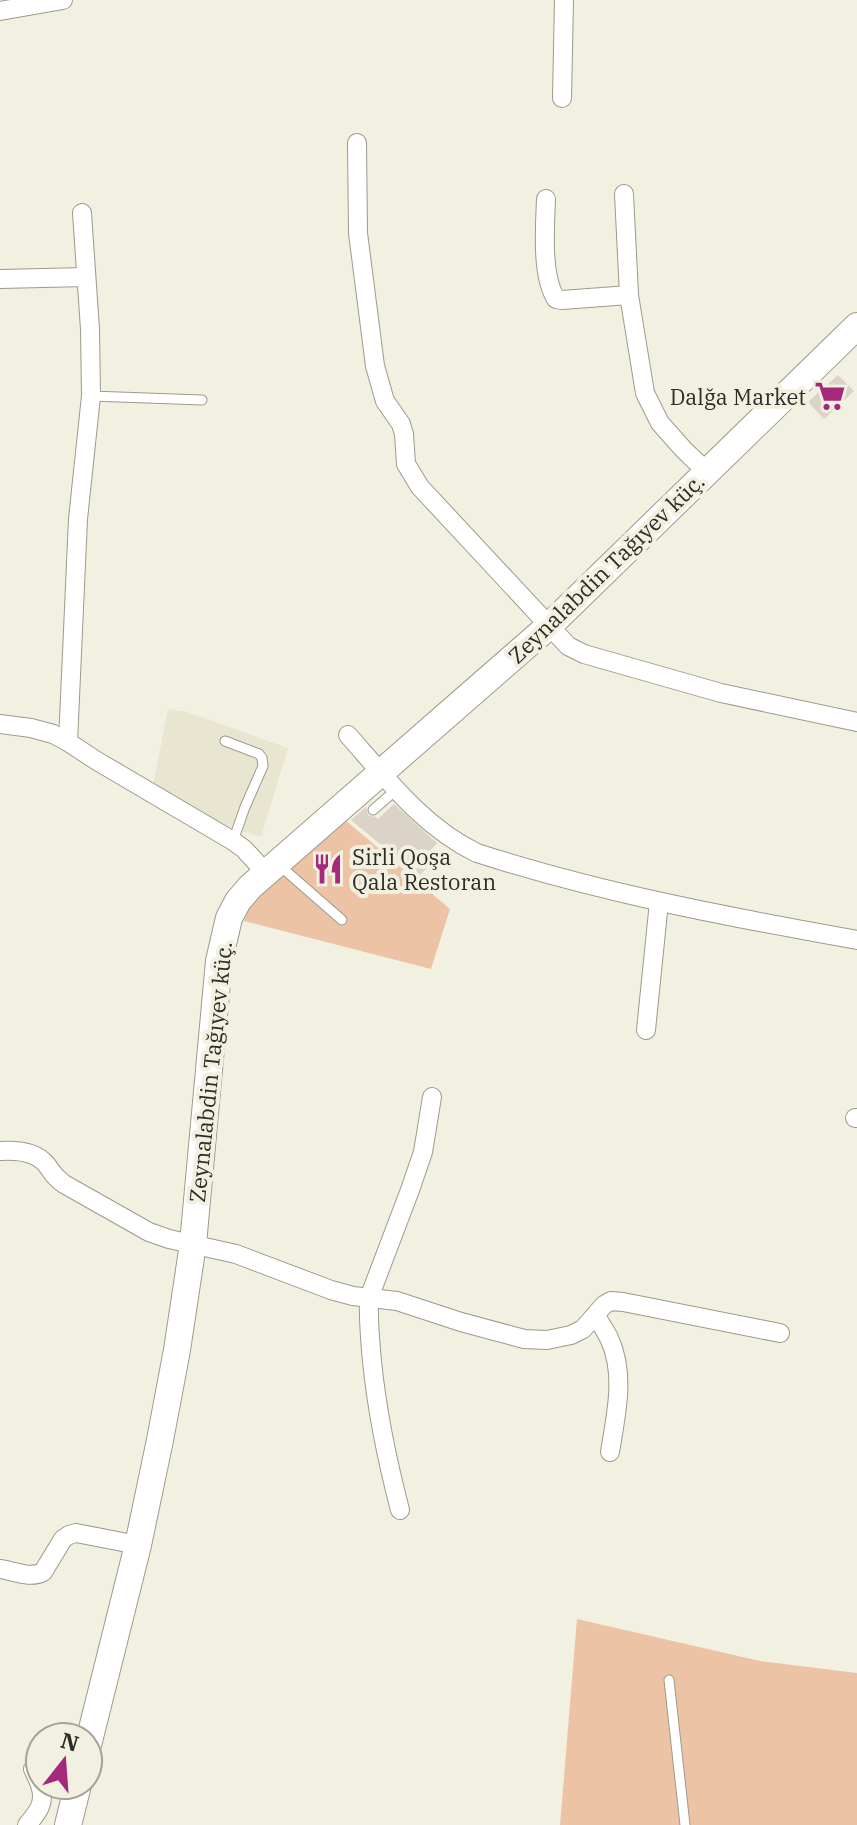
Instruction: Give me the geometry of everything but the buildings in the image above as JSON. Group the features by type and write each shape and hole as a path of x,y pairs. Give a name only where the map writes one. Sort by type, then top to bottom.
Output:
{"street":[{"path":"0,11 63,0"},
{"path":"562,98 564,0"},
{"path":"357,143 358,233 375,366 385,401 401,424 406,464 420,487 568,646 584,654 721,693 857,722"},
{"path":"624,194 629,295 645,393 668,432 707,472"},
{"path":"546,199 545,237 549,277 556,299 629,295"},
{"path":"68,742 78,519 91,396 82,213"},
{"path":"0,279 86,277"},
{"name":"Zeynalabdin Tağıyev küç.","path":"94,1721 138,1545 160,1440 193,1244 219,961 229,918 238,901 271,867 389,781 857,326"},
{"path":"0,724 53,734 233,841 271,867"},
{"path":"348,735 439,830 459,845 477,853 659,902 857,940"},
{"path":"646,1030 659,902"},
{"path":"400,1510 377,1405 369,1298 419,1165 432,1097"},
{"path":"0,1151 13,1150 37,1157 64,1184 149,1232 236,1254 331,1290 397,1301 524,1339 547,1340 571,1335 583,1329 611,1301 780,1333"},
{"path":"596,1316 610,1339 619,1381 610,1452"},
{"path":"0,1569 25,1575 39,1574 63,1539 76,1533 138,1545"},
{"path":"27,1825 43,1801"},
{"path":"68,1825 74,1801"}],"lane":[{"path":"91,396 202,400"},
{"path":"225,741 259,754 263,766 233,841"},
{"path":"373,810 389,781"},
{"path":"271,867 342,920"},
{"path":"669,1680 685,1825"}],"shaded area":[{"path":"168,709 187,712 288,748 261,837 220,824 153,785"},
{"path":"344,819 450,909 431,969 244,921 258,894"},
{"path":"577,1619 760,1661 857,1673 857,1825 560,1825"}],"place":[{"name":"Dalğa Market","path":"830,396"},
{"name":"Sirli Qoşa Qala Restoran","path":"328,869"}]}
